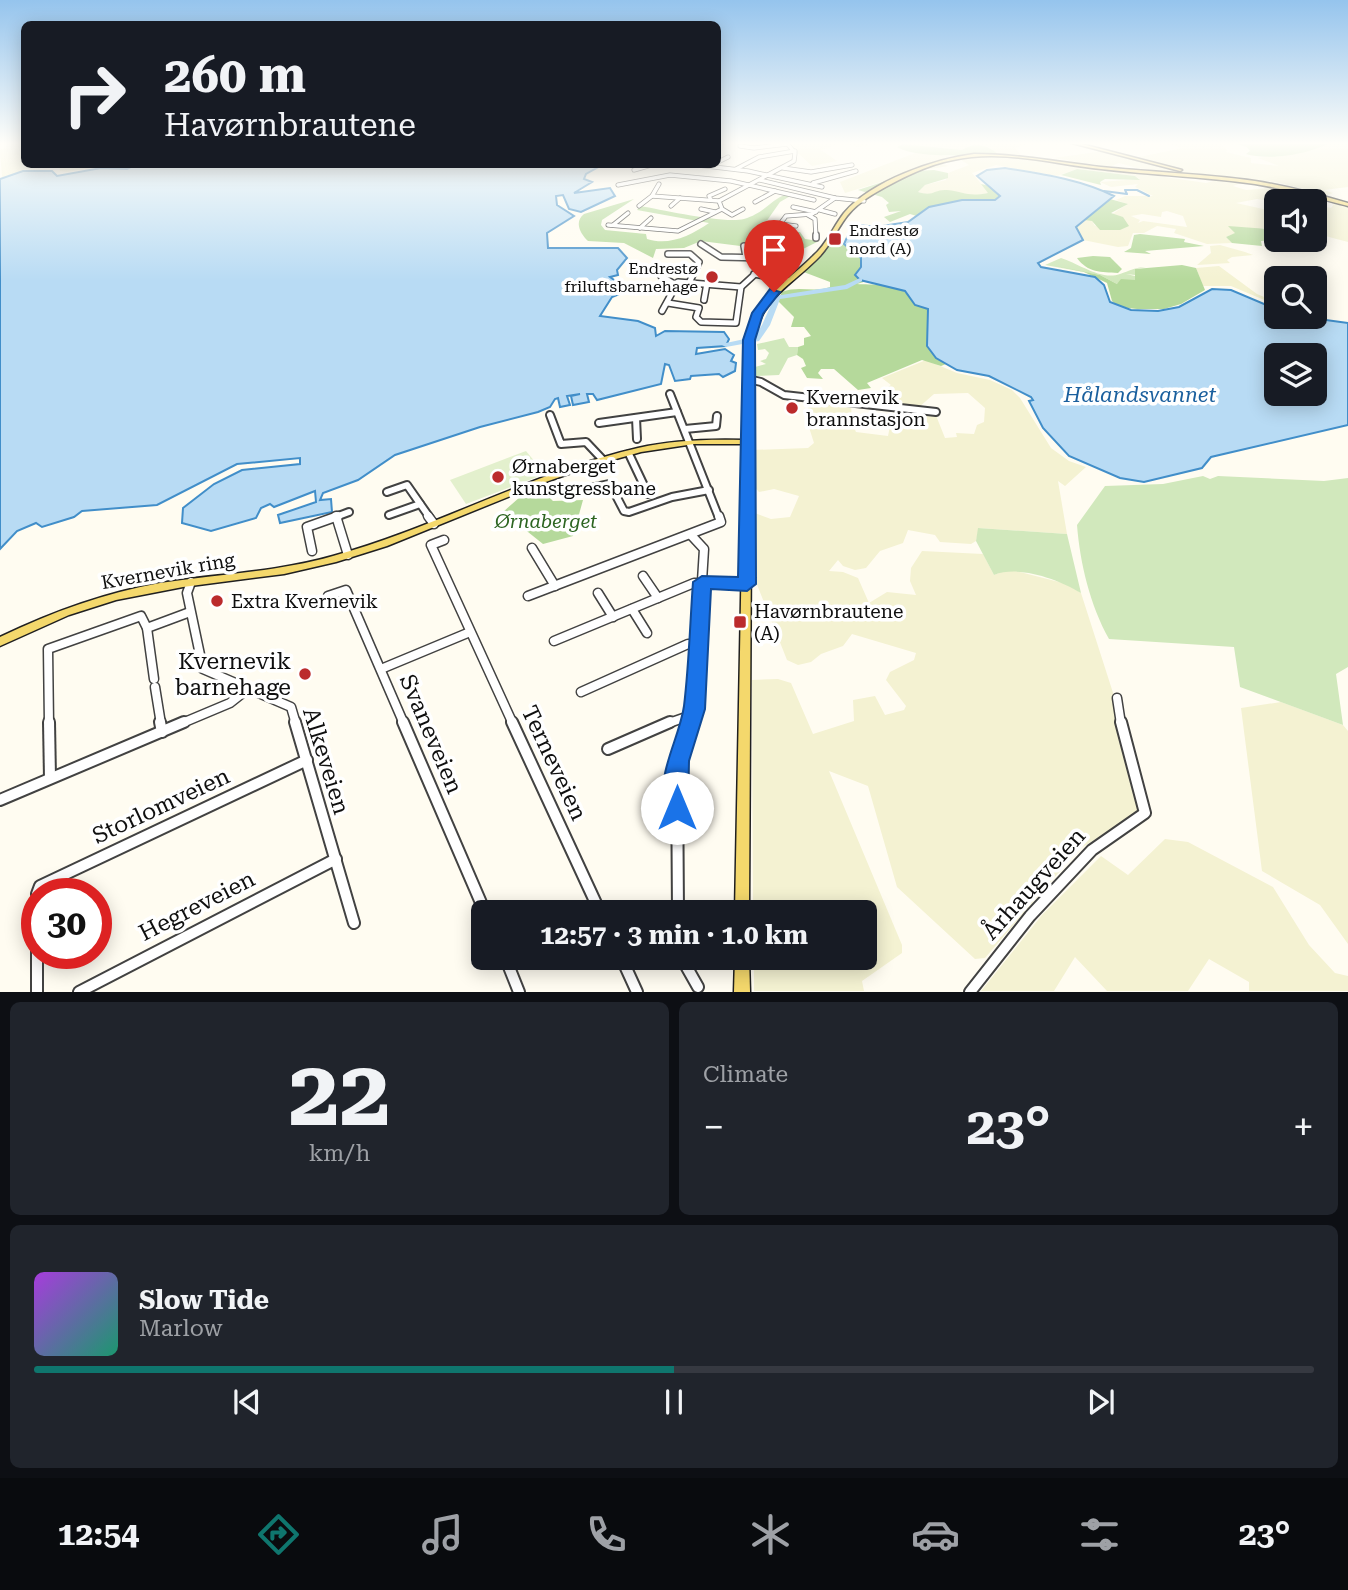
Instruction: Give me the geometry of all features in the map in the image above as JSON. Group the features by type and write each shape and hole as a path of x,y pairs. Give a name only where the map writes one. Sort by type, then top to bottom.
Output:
{"main road":[{"path":"742,900 748,379 752,325 769,297 817,256 862,201 885,188"},
{"path":"1284,188 1348,205"},
{"name":"Kvernevik ring","path":"0,642 96,602 191,582 268,572 348,555 603,460 691,443 748,442"},
{"path":"742,970 742,992"}],"street":[{"path":"639,206 652,196 656,188"},
{"path":"652,196 719,201 744,188"},
{"path":"764,188 814,200"},
{"path":"794,188 862,201"},
{"path":"712,200 709,196 724,189"},
{"path":"755,202 775,191"},
{"path":"671,206 680,198"},
{"path":"779,212 786,216 808,215 835,198"},
{"path":"719,201 722,209 732,215 743,209"},
{"path":"793,207 835,214"},
{"path":"701,209 715,212"},
{"path":"628,214 610,225 670,231 687,227 722,209"},
{"path":"808,215 815,219 816,238"},
{"path":"780,224 786,216"},
{"path":"640,228 651,218"},
{"path":"678,223 687,227"},
{"path":"775,231 765,228 780,224 796,226"},
{"path":"667,303 699,308 696,316 699,321 736,323 741,287 765,265 764,254 721,257 701,244"},
{"path":"744,246 746,257"},
{"path":"668,254 690,254 699,262 690,281"},
{"path":"667,268 695,271"},
{"path":"754,274 785,281"},
{"path":"660,276 674,284 690,281 741,287"},
{"path":"704,300 707,283"},
{"path":"662,311 674,284"},
{"path":"748,379 761,382 784,395 936,412"},
{"path":"528,596 721,522 670,394"},
{"path":"598,423 677,412"},
{"path":"550,415 561,444 586,442 603,460"},
{"path":"685,429 716,426 717,416"},
{"path":"636,418 637,439"},
{"path":"629,454 648,494"},
{"path":"572,492 610,484 624,511 631,512 647,509 662,500 709,490"},
{"path":"387,492 407,485 434,524"},
{"path":"389,514 419,504"},
{"path":"312,551 307,527 349,512"},
{"path":"336,516 348,555"},
{"path":"678,900 677,761 692,715 704,546 691,535"},
{"name":"Terneveien","path":"443,540 431,545 594,900"},
{"path":"532,548 555,586"},
{"path":"643,576 658,598"},
{"name":"Alkeveien","path":"191,582 187,593 203,669 290,705 354,923"},
{"path":"554,641 702,582 747,584"},
{"name":"Svaneveien","path":"328,596 346,590 480,900"},
{"path":"598,593 613,617"},
{"path":"632,609 648,633"},
{"path":"147,628 190,612"},
{"path":"50,778 47,649 132,617 144,617 162,732"},
{"path":"381,669 470,632"},
{"path":"581,692 688,644 698,644"},
{"path":"0,800 230,703 249,688"},
{"name":"Århaugveien","path":"970,992 1030,916 1092,850 1145,813 1123,734 1117,698"},
{"path":"608,749 692,715"},
{"name":"Storlomveien","path":"57,878 307,760"},
{"name":"Hegreveien","path":"79,992 336,859"},
{"path":"37,969 37,992"},
{"path":"510,970 519,992"},
{"path":"627,970 637,992"},
{"path":"688,970 698,987"}],"shaded area":[{"path":"843,188 860,188 845,193"},
{"path":"922,188 985,188 989,193 973,196 937,192 932,196 918,192"},
{"path":"1138,188 1275,189 1264,189 1264,200 1236,203 1264,209 1264,228 1226,237 1232,243 1207,244 1174,233 1176,229 1157,226 1144,233 1133,233 1128,246 1118,247 1083,240 1076,227 1083,220 1092,221 1095,226 1127,204 1116,200 1125,196 1153,196","holes":["1167,211 1183,216 1187,227 1143,221 1138,223 1140,220 1131,216 1142,214 1161,217 1162,212"]},
{"path":"1334,204 1348,207 1348,242 1327,236 1327,207 1331,208"},
{"path":"1220,245 1253,255 1232,257 1227,260 1230,263 1197,265 1211,253 1210,246"},
{"path":"1219,266 1264,297 1264,300 1231,286 1203,286 1196,268"},
{"path":"926,360 957,373 990,380 1012,390 1020,398 1051,448 1069,461 1086,467 1065,486 1058,481 1067,534 979,528 976,541 971,544 940,542 935,535 908,530 903,543 880,551 866,568 855,570 843,566 838,560 829,571 843,572 858,578 869,603 887,592 916,595 910,581 911,568 922,551 983,554 994,575 1008,569 1067,584 1081,593 1115,699 1142,810 1078,850 985,958 975,959 897,887 868,786 829,771 902,945 902,953 862,981 864,991 754,991 754,970 877,970 877,900 753,900 752,680 778,679 791,683 813,734 854,721 853,700 875,696 885,715 904,710 906,706 886,680 890,672 914,660 916,653 852,634 843,646 821,654 811,662 798,665 787,660 754,577 755,513 771,519 790,517 799,496 774,489 759,492 753,485 752,450 808,448 814,443 807,421 809,401 851,405 852,423 856,432 888,436 894,406 935,413 945,438 957,437 956,433 974,434 977,425 984,422 985,408 968,393 934,394 918,408 899,405 880,392 891,385 882,378"},
{"path":"1281,702 1343,725 1348,731 1348,944 1320,905 1262,871 1241,708"},
{"path":"1165,839 1188,842 1273,887 1309,945 1335,973 1348,976 1348,991 1249,991 1249,982 1209,959 1188,991 1107,991 1075,957 1054,991 981,991 1042,915 1101,856 1128,875"}],"green space":[{"path":"922,188 918,192 927,194 947,190 981,194 988,193 984,188 992,188 1001,197 992,201 940,205 920,217 910,214 890,222 884,217 901,211 889,212 886,205 889,203 882,197 858,190"},
{"path":"787,194 792,195 780,202 766,222 753,232 779,236 781,232 800,232 805,239 819,241 795,253 701,241 684,248 656,249 653,258 624,243 588,241 579,228 579,220 584,214 634,199 602,220 601,225 605,230 646,234 647,239 655,241 671,240 687,236 709,223 637,210 640,206 735,220 751,216"},
{"path":"1110,199 1128,204 1111,213 1123,217 1129,226 1120,230 1100,230 1092,221 1083,220"},
{"path":"1228,226 1264,229 1264,241 1261,241 1262,246 1232,243 1226,237 1235,233"},
{"path":"1134,235 1185,239 1184,242 1204,246 1145,251 1151,254 1124,252 1131,248"},
{"path":"844,244 861,258 860,280 867,281 857,284 896,288 928,309 929,345 937,358 946,364 941,366 922,360 867,383 871,388 858,390 834,369 821,369 818,373 823,379 807,378 801,368 806,366 803,359 797,355 798,347 804,345 804,338 811,336 804,327 791,327 794,317 778,301 782,292 788,290 830,287 830,282 801,271 830,245"},
{"path":"1110,257 1122,269 1118,273 1095,271 1077,258"},
{"path":"1061,258 1113,276 1135,268 1146,267 1135,269 1135,275 1126,274 1135,276 1135,280 1117,284 1100,275 1045,265"},
{"path":"1182,265 1196,268 1205,290 1181,304 1164,309 1119,307 1112,301 1107,283 1084,272 1056,266 1100,275 1117,284 1121,279 1135,280 1135,269"},
{"path":"784,338 789,347 798,347 797,355 788,358 779,375 755,376 755,367 766,364 760,361 766,359 769,353 765,349 758,350 757,344"},
{"name":"Ørnaberget kunstgressbane","path":"526,451 545,474 466,504 450,480"},
{"path":"1203,476 1210,479 1218,476 1324,481 1348,478 1348,667 1336,674 1343,725 1240,687 1234,647 1109,639 1087,584 1077,525 1105,486 1163,484"},
{"name":"Ørnaberget","path":"542,490 553,501 583,500 573,536 543,544 503,512 520,497"},
{"path":"978,528 1067,534 1081,593 1038,575 1004,572 994,575 976,541"}],"water":[{"path":"0,188 582,188 574,193 610,188 615,196 581,212 569,209 563,195 556,196 557,205 574,216 547,233 548,248 618,248 627,258 617,270 618,275 610,277 621,285 629,285 629,290 612,297 600,316 638,321 655,328 656,336 665,331 724,332 729,339 726,346 697,348 696,354 725,349 734,355 731,361 736,363 735,371 723,377 719,374 691,376 690,379 675,381 669,365 665,364 661,384 597,400 593,394 587,394 589,402 573,405 571,396 580,394 567,396 570,405 560,407 558,398 550,407 538,412 480,427 395,455 358,480 323,493 320,500 331,499 332,512 280,523 278,515 316,502 315,491 274,507 270,504 261,508 256,518 211,531 182,523 183,508 214,484 242,470 300,464 300,458 237,464 157,505 82,511 74,517 42,527 36,523 17,531 0,549"},
{"name":"Hålandsvannet","path":"991,188 1096,188 1114,196 1076,227 1083,240 1038,263 1041,267 1095,277 1104,285 1110,302 1131,310 1158,311 1179,307 1212,289 1231,290 1264,304 1264,329 1327,329 1327,320 1348,323 1348,425 1211,457 1202,468 1144,482 1120,478 1069,456 1043,428 1029,401 1033,400 1031,397 989,376 957,370 936,358 927,346 928,309 915,305 905,291 860,280 855,275 861,267 861,258 844,244 853,224 876,227 908,222 929,207 962,200 995,200 1000,196"}],"waterway":[{"path":"1104,191 1127,194 1125,190 1137,190 1149,196"},
{"path":"726,345 756,339 766,325 777,297 847,287 860,280"}],"place":[{"name":"Endrestø nord (A)","path":"835,239"},
{"name":"Endrestø friluftsbarnehage","path":"712,277"},
{"name":"Kvernevik brannstasjon","path":"792,408"},
{"name":"Ørnaberget kunstgressbane","path":"498,477"},
{"name":"Extra Kvernevik","path":"217,601"},
{"name":"Havørnbrautene (A)","path":"740,622"},
{"name":"Kvernevik barnehage","path":"305,674"}],"route":[{"path":"677,808 677,761 694,709 702,582 747,584 749,340 758,313 774,292"}]}
